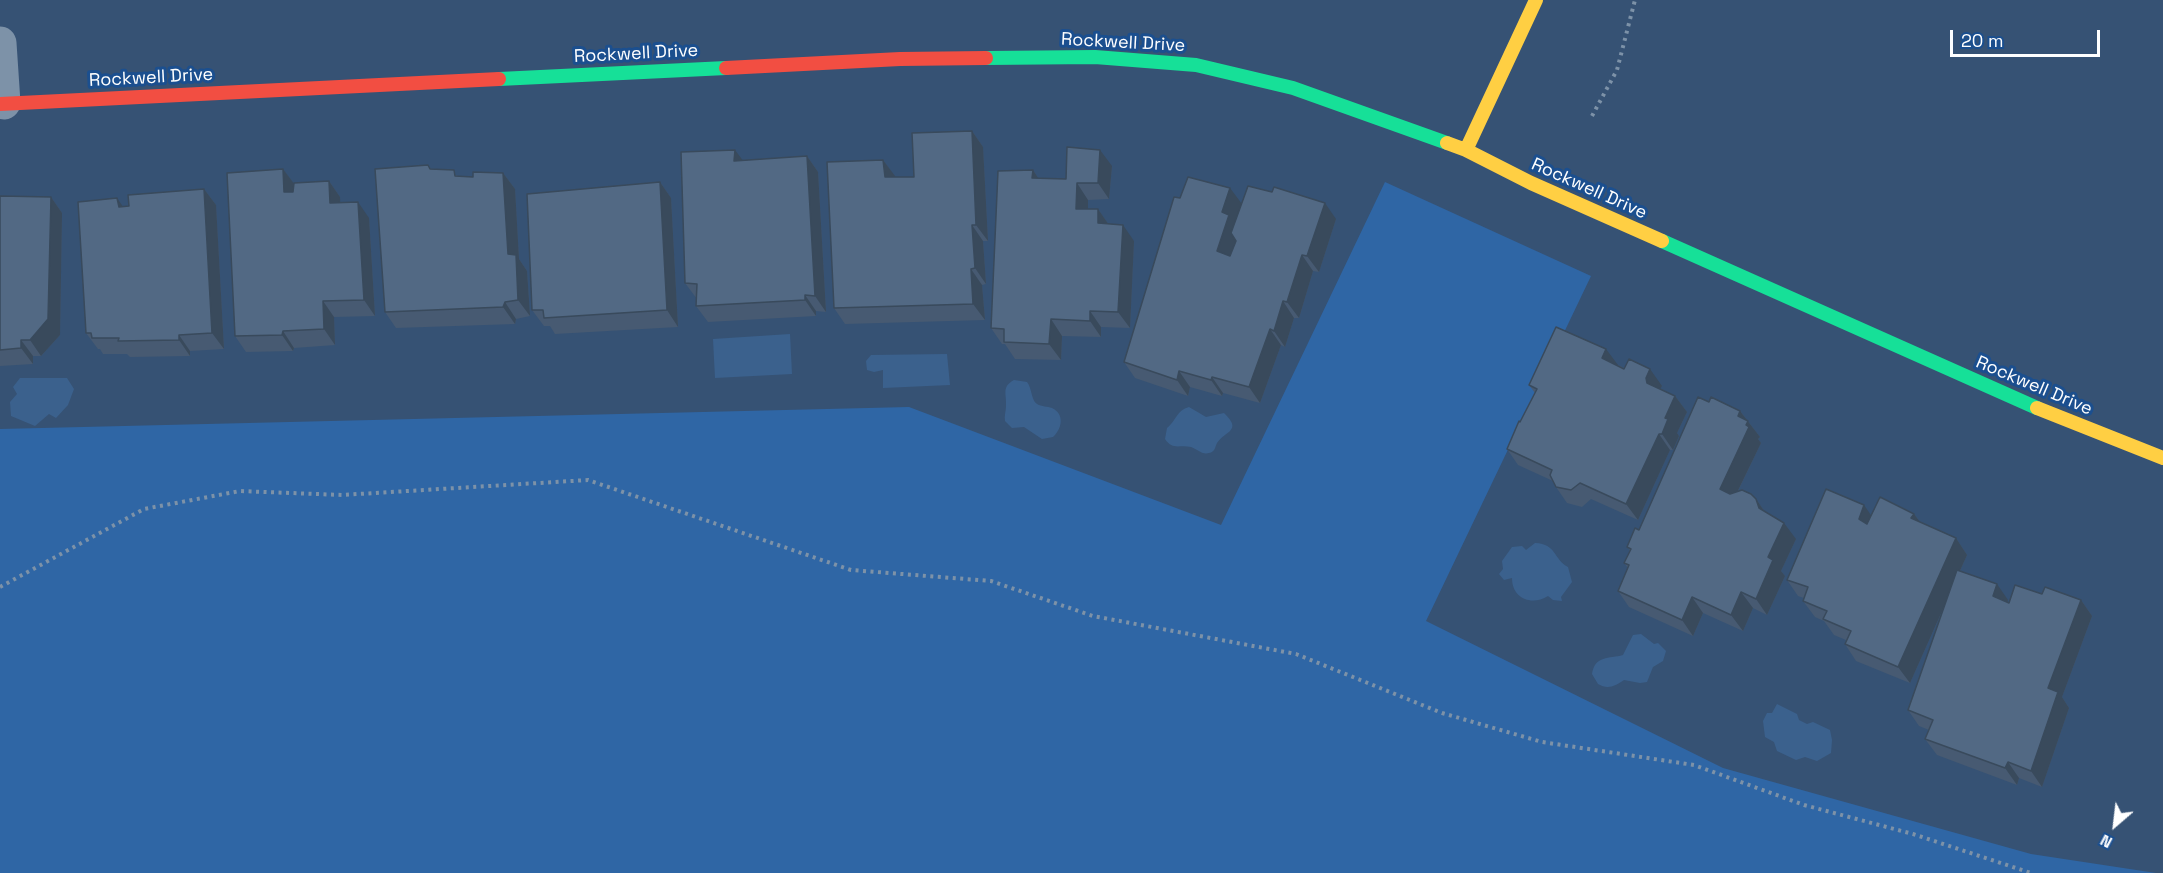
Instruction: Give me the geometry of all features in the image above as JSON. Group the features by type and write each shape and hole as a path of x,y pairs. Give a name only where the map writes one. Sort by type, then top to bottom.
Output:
{"street":[{"path":"1466,150 1536,0"},
{"path":"0,43 2,104"},
{"name":"Rockwell Drive","path":"2,104 900,59 1095,57 1196,65 1293,88 1466,150 1520,178 2047,412 2163,458"}],"path":[{"path":"1592,116 1617,70 1635,0"},
{"path":"0,587 144,509 240,491 342,495 588,480 851,570 992,581 1093,616 1296,654 1442,713 1542,742 1694,765 1804,805 1913,834 2031,873"}],"shaded area":[{"path":"1385,182 1591,276 1426,621 1723,768 2031,854 2156,873 0,873 0,429 909,407 1221,525"},
{"path":"790,334 792,374 715,378 713,339"},
{"path":"947,354 950,385 883,388 883,370 874,372 867,370 866,361 871,355"},
{"path":"20,378 67,378 74,389 68,405 56,418 49,414 35,426 11,416 10,402 17,394 13,387"},
{"path":"1014,380 1027,382 1037,404 1052,408 1059,414 1060,426 1053,437 1042,439 1024,427 1012,428 1005,421 1005,391 1007,385"},
{"path":"1189,407 1206,417 1224,413 1232,424 1231,430 1220,439 1211,452 1204,453 1187,446 1174,446 1165,439 1167,428 1179,413"},
{"path":"1535,543 1547,546 1568,567 1572,582 1561,597 1562,601 1553,600 1548,596 1536,600 1524,599 1515,591 1512,578 1504,580 1499,574 1503,569 1502,561 1512,547 1522,546 1526,550"},
{"path":"1641,634 1654,644 1658,643 1666,651 1663,661 1653,667 1647,682 1624,680 1608,687 1598,684 1592,674 1596,664 1603,659 1623,655 1633,635"},
{"path":"1777,704 1797,714 1799,720 1807,724 1813,722 1830,730 1831,753 1817,761 1805,757 1796,760 1777,751 1774,742 1765,737 1763,721 1767,713 1772,713"}],"building":[{"path":"972,131 976,225 972,225 975,268 971,269 973,304 834,308 827,162 883,160 885,177 914,177 912,133"},
{"path":"1067,147 1100,150 1098,183 1077,183 1076,209 1098,209 1098,223 1123,225 1118,312 1090,311 1090,321 1051,319 1049,344 1004,342 1004,329 991,328 998,171 1033,170 1032,178 1066,179"},
{"path":"735,150 734,161 807,156 815,296 805,295 805,300 696,306 697,284 685,283 681,152"},
{"path":"428,165 430,169 454,170 455,176 473,177 473,172 503,173 508,254 516,255 518,300 505,302 503,307 385,312 375,169"},
{"path":"283,169 284,192 293,192 294,183 329,181 330,203 358,202 364,300 323,301 324,329 283,331 282,335 235,336 227,173"},
{"path":"1188,177 1230,188 1222,212 1229,215 1217,251 1230,256 1236,241 1231,233 1248,186 1272,192 1274,187 1325,203 1307,256 1302,255 1287,302 1283,301 1274,331 1270,329 1249,387 1179,371 1177,380 1124,362 1174,197 1180,198"},
{"path":"660,182 667,310 544,318 543,310 532,310 527,194"},
{"path":"204,189 212,333 179,335 179,340 118,341 119,338 92,338 91,333 86,333 78,202 117,198 119,207 129,206 128,195"},
{"path":"0,196 51,197 48,319 30,340 21,340 21,348 0,350"},
{"path":"1556,327 1606,349 1602,358 1624,369 1629,359 1650,369 1646,378 1647,383 1675,396 1665,418 1668,419 1662,434 1659,434 1626,504 1580,483 1571,490 1556,487 1550,475 1552,470 1507,449 1537,389 1529,385"},
{"path":"1698,397 1709,402 1711,397 1740,411 1738,416 1748,421 1746,425 1749,427 1720,489 1730,494 1742,490 1751,494 1756,499 1759,508 1784,523 1768,557 1773,560 1756,599 1741,592 1731,615 1692,597 1682,620 1618,591 1629,565 1624,563 1631,549 1627,547 1635,528 1639,530"},
{"path":"1826,489 1864,505 1859,519 1867,524 1880,497 1914,514 1911,518 1956,538 1898,667 1845,644 1851,631 1823,619 1827,611 1803,601 1808,587 1787,580"},
{"path":"1957,570 1997,584 1993,596 2009,603 2015,585 2042,594 2045,587 2081,600 2048,688 2058,692 2031,771 2008,762 2005,768 1925,739 1933,720 1908,710"}],"traffic: fast":[{"path":"986,58 1095,57 1196,65 1293,88 1447,143"},
{"path":"499,79 726,68"},
{"path":"1662,241 2037,408"}],"traffic: slow":[{"path":"1466,150 1536,0"},
{"path":"1447,143 1662,241"},
{"path":"2037,408 2163,458"}],"traffic: jam":[{"path":"726,68 900,59 986,58"},
{"path":"0,104 499,79"}]}
